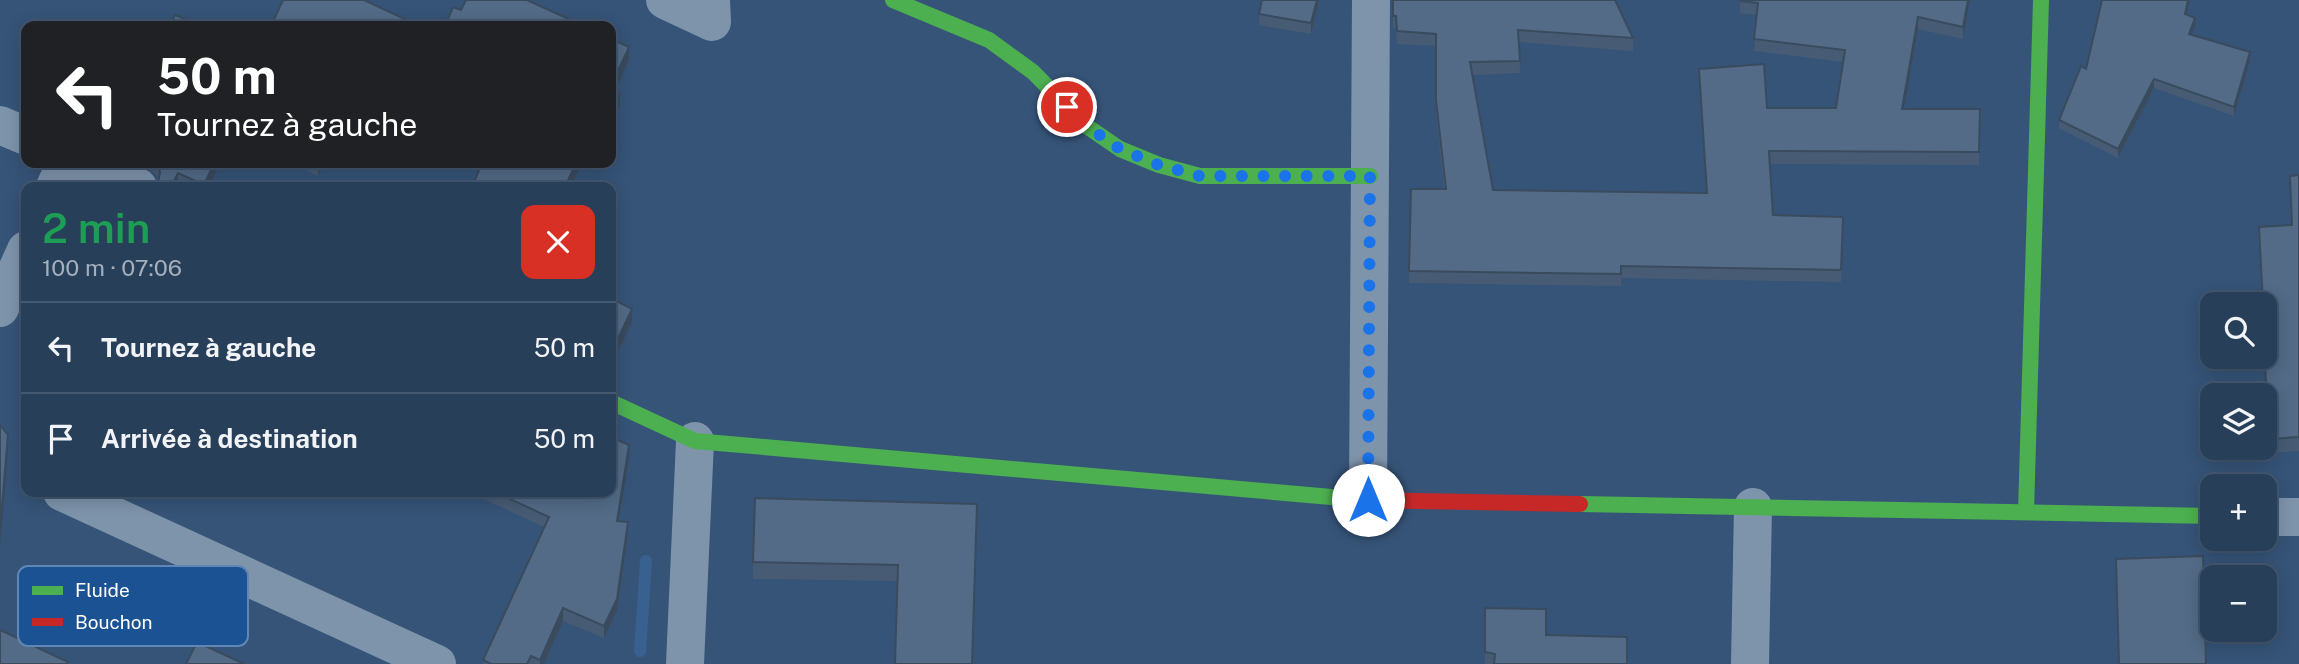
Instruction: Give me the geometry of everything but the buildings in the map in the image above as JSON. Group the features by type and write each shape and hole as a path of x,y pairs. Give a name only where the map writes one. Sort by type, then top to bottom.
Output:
{"street":[{"path":"665,0 712,22 711,0"},
{"path":"893,0 989,40 1033,72 1085,125 1120,149 1159,165 1200,176 1370,176"},
{"path":"1368,500 1371,0"},
{"path":"2026,512 2041,0"},
{"path":"0,125 21,134"},
{"path":"95,168 127,182"},
{"path":"0,308 21,261"},
{"path":"616,404 695,440 1368,500 2200,516"},
{"path":"685,664 695,440"},
{"path":"73,497 223,566"},
{"path":"1750,664 1754,508"},
{"path":"2277,517 2299,517"},
{"path":"248,577 437,664"}],"waterway":[{"path":"640,651 646,561"}],"traffic: fast":[{"path":"893,0 989,40 1033,72 1085,125 1120,149 1159,165 1200,176 1370,176"},
{"path":"2026,512 2041,0"},
{"path":"616,404 695,441 1365,500"},
{"path":"1580,504 2200,516"}],"traffic: jam":[{"path":"1365,500 1580,504"}],"route":[{"path":"1067,107 1085,125 1120,149 1159,165 1200,176 1370,176 1368,500"}]}
